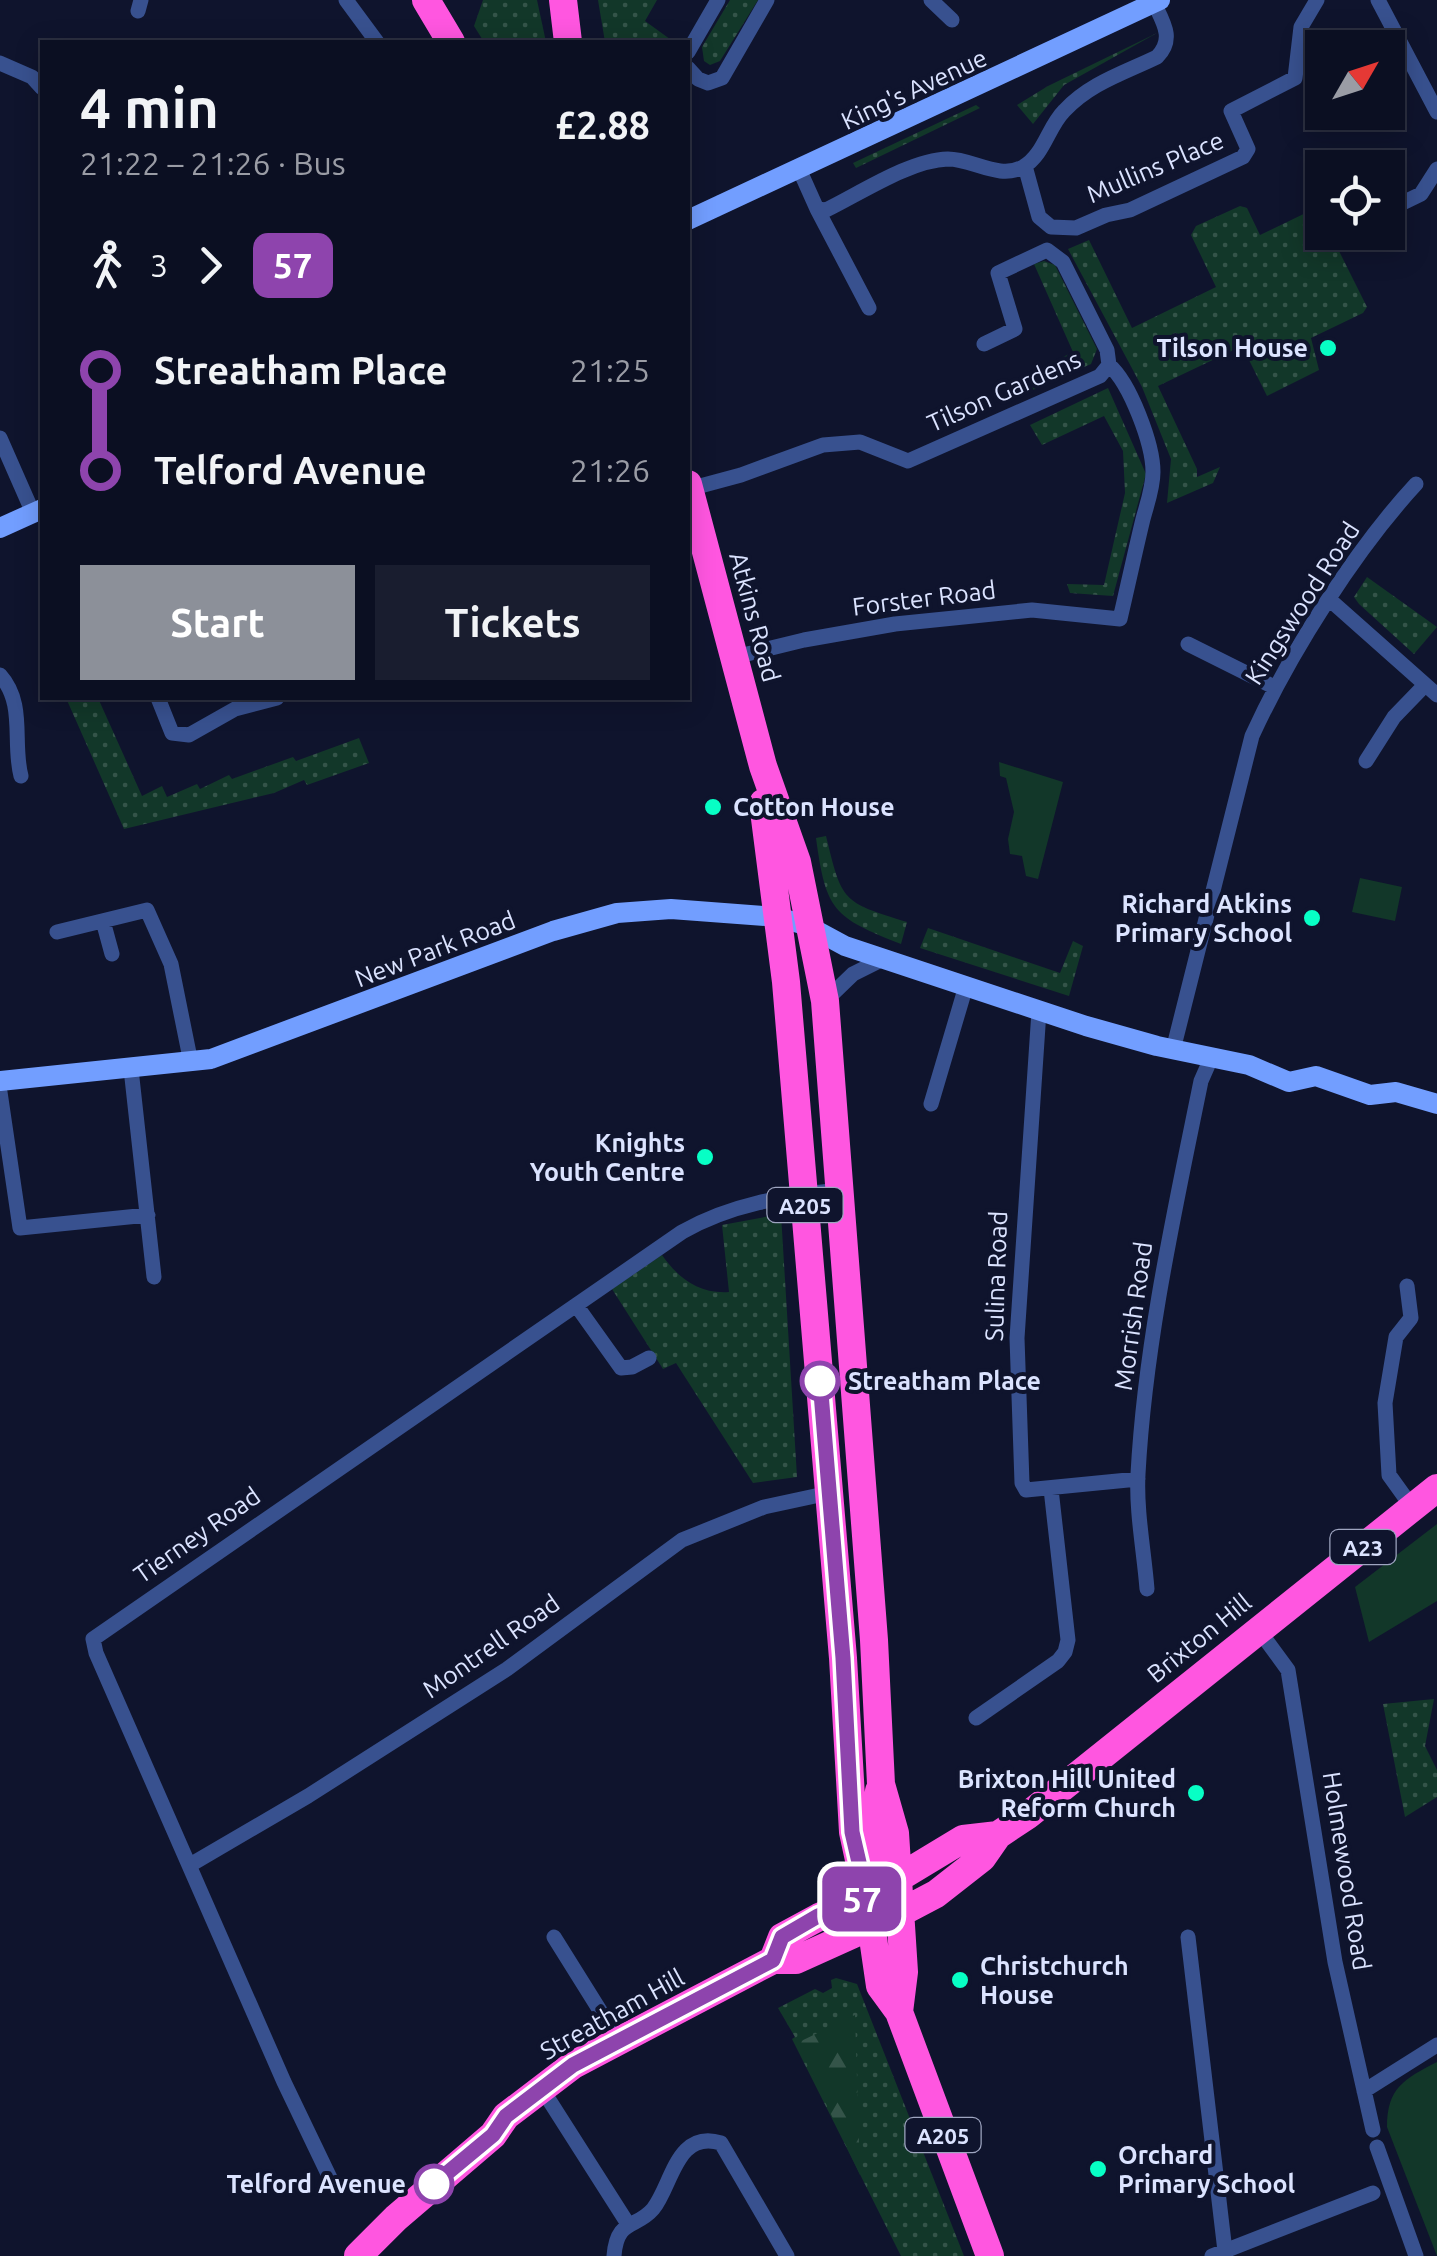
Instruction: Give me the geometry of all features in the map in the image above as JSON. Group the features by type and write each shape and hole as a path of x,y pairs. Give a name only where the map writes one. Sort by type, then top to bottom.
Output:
{"highway":[{"path":"426,0 450,40"},
{"path":"563,0 568,40"},
{"name":"Atkins Road","path":"690,494 762,766 797,862 807,918"},
{"name":"Atkins Road","path":"762,766 763,804 778,916"},
{"name":"A205","path":"778,916 843,1658 852,1832 867,1897 880,1986 899,2012 986,2255"},
{"name":"A205","path":"807,918 825,1001 874,1640 881,1784 893,1823 904,1972 899,2012"},
{"name":"Brixton Hill","path":"871,1926 964,1874 982,1858 998,1835 1437,1488"},
{"path":"867,1897 877,1853 874,1824 881,1784"},
{"name":"Brixton Hill","path":"867,1897 963,1838 998,1835"},
{"name":"Streatham Hill","path":"773,1960 782,1937 818,1916 867,1897"},
{"name":"Streatham Hill","path":"358,2256 408,2207 493,2135 506,2116 573,2065 773,1960 796,1960 871,1926"}],"street":[{"path":"346,0 376,40"},
{"path":"690,49 718,0"},
{"path":"690,70 708,83 722,78 767,0"},
{"path":"932,0 952,20"},
{"name":"Mullins Place","path":"1025,166 1039,218 1051,227 1076,228 1130,210 1243,158 1248,149 1230,111 1295,78 1302,27 1317,0"},
{"path":"1378,0 1437,112"},
{"path":"818,209 826,210 920,164 950,159 1011,172 1025,166 1060,115 1091,86 1164,50 1168,31 1157,2"},
{"name":"King's Avenue","path":"690,219 1157,2"},
{"path":"0,63 32,77 40,86"},
{"path":"1405,202 1421,194 1437,169"},
{"path":"800,171 869,308"},
{"name":"Tilson Gardens","path":"690,487 741,475 823,445 860,442 908,461 1100,376 1108,365 1107,350 1064,262 1047,250 998,273 1015,328 984,344"},
{"name":"Tilson Gardens","path":"1108,365 1117,372 1134,405 1153,472 1120,618"},
{"path":"0,438 38,511 0,528"},
{"name":"Kingswood Road","path":"1173,1050 1252,736 1274,688 1330,600 1394,508 1416,484"},
{"path":"1330,600 1431,691 1394,717 1366,760"},
{"name":"Forster Road","path":"736,657 896,624 1032,610 1120,618"},
{"path":"1188,644 1274,688"},
{"path":"0,676 16,705 16,758 21,776"},
{"path":"159,700 172,733 189,736 235,709 269,700"},
{"name":"New Park Road","path":"0,1081 191,1063 230,1054 553,931 617,914 671,909 807,918 830,940 1039,1011 1173,1050 1262,1068 1288,1082 1316,1076 1370,1095 1396,1092 1437,1104"},
{"path":"57,932 140,910 151,914 170,964 191,1063"},
{"path":"103,921 112,954"},
{"path":"825,1001 853,974 885,958"},
{"path":"931,1104 966,986"},
{"name":"Sulina Road","path":"1039,1011 1017,1338 1022,1483 1026,1490 1051,1489"},
{"name":"Morrish Road","path":"1147,1588 1138,1478 1143,1420 1169,1242 1201,1081 1212,1056"},
{"path":"131,1069 154,1277"},
{"path":"0,1092 20,1228 148,1215"},
{"name":"Tierney Road","path":"331,2180 284,2082 96,1653 92,1643 96,1635 670,1240 708,1218 743,1206 840,1190"},
{"path":"1407,1286 1411,1318 1396,1337 1385,1404 1389,1475 1412,1507"},
{"path":"576,1305 621,1368 632,1368 649,1358"},
{"path":"976,1718 1058,1661 1065,1652 1068,1640 1051,1489 1138,1478"},
{"name":"Montrell Road","path":"190,1864 308,1796 492,1679 682,1540 764,1507 829,1493"},
{"name":"Holmewood Road","path":"1258,1629 1288,1670 1336,1962 1373,2130"},
{"path":"554,1938 618,2041"},
{"path":"1188,1938 1218,2254 1372,2193"},
{"path":"1364,2091 1437,2045"},
{"path":"542,2089 628,2224"},
{"path":"614,2256 618,2236 628,2224 652,2211 683,2154 710,2140 721,2144 787,2256"},
{"path":"1378,2147 1416,2256"}],"green space":[{"path":"483,0 537,0 546,40 483,40 474,26"},
{"path":"598,0 657,0 645,21 671,40 605,40"},
{"path":"730,0 758,0 720,61 710,65 704,61 702,47"},
{"path":"1157,33 1064,85 1033,124 1017,105 1048,86"},
{"path":"976,105 980,108 856,168 853,163"},
{"path":"1240,206 1247,208 1260,235 1305,213 1305,250 1338,250 1367,307 1363,313 1311,338 1319,370 1267,396 1242,346 1158,386 1197,469 1197,477 1220,467 1213,483 1167,503 1171,459 1142,387 1068,249 1089,240 1132,328 1216,287 1191,235 1196,226"},
{"path":"1044,261 1055,265 1097,349 1091,364 1015,398 1009,384 1073,352 1034,264"},
{"path":"1108,388 1146,474 1113,596 1070,593 1067,584 1104,585 1125,493 1123,451 1104,416 1042,445 1030,425"},
{"path":"1367,577 1437,627 1414,654 1354,597"},
{"path":"67,700 99,700 142,796 162,786 167,797 197,784 200,789 229,775 232,779 293,757 296,761 359,738 369,763 307,785 304,780 274,793 124,829"},
{"path":"999,762 1063,782 1038,879 1026,876 1022,856 1010,854 1008,839 1014,812 1006,778 1000,776"},
{"path":"826,836 836,874 848,896 869,909 907,922 901,944 860,926 837,908 824,882 816,838"},
{"path":"1360,878 1402,887 1395,921 1352,912"},
{"path":"928,928 1060,973 1073,941 1083,946 1069,996 920,948"},
{"path":"781,1214 797,1477 753,1483 676,1363 663,1369 612,1289 662,1255 691,1283 729,1292 722,1225"},
{"path":"1437,1524 1437,1601 1369,1642 1355,1587"},
{"path":"1434,1699 1425,1746 1437,1770 1437,1797 1405,1817 1383,1704"},
{"path":"831,1980 857,1984 964,2256 901,2256 792,2039 795,2037 778,2008 815,1989 823,1993 832,1988"},
{"path":"855,2015 860,2175 797,2043"},
{"path":"1437,2062 1437,2256 1387,2127 1390,2103 1400,2086"}],"bus line":[{"name":"57","path":"434,2184 493,2135 506,2116 573,2065 773,1960 782,1937 818,1916 867,1897 852,1832 843,1658 820,1381"}],"place":[{"name":"Tilson House","path":"1328,348"},
{"name":"Cotton House","path":"713,807"},
{"name":"Richard Atkins Primary School","path":"1312,918"},
{"name":"Knights Youth Centre","path":"705,1157"},
{"name":"Streatham Place","path":"820,1381"},
{"name":"Brixton Hill United Reform Church","path":"1196,1793"},
{"name":"Christchurch House","path":"960,1980"},
{"name":"Orchard Primary School","path":"1098,2169"},
{"name":"Telford Avenue","path":"434,2184"}]}
